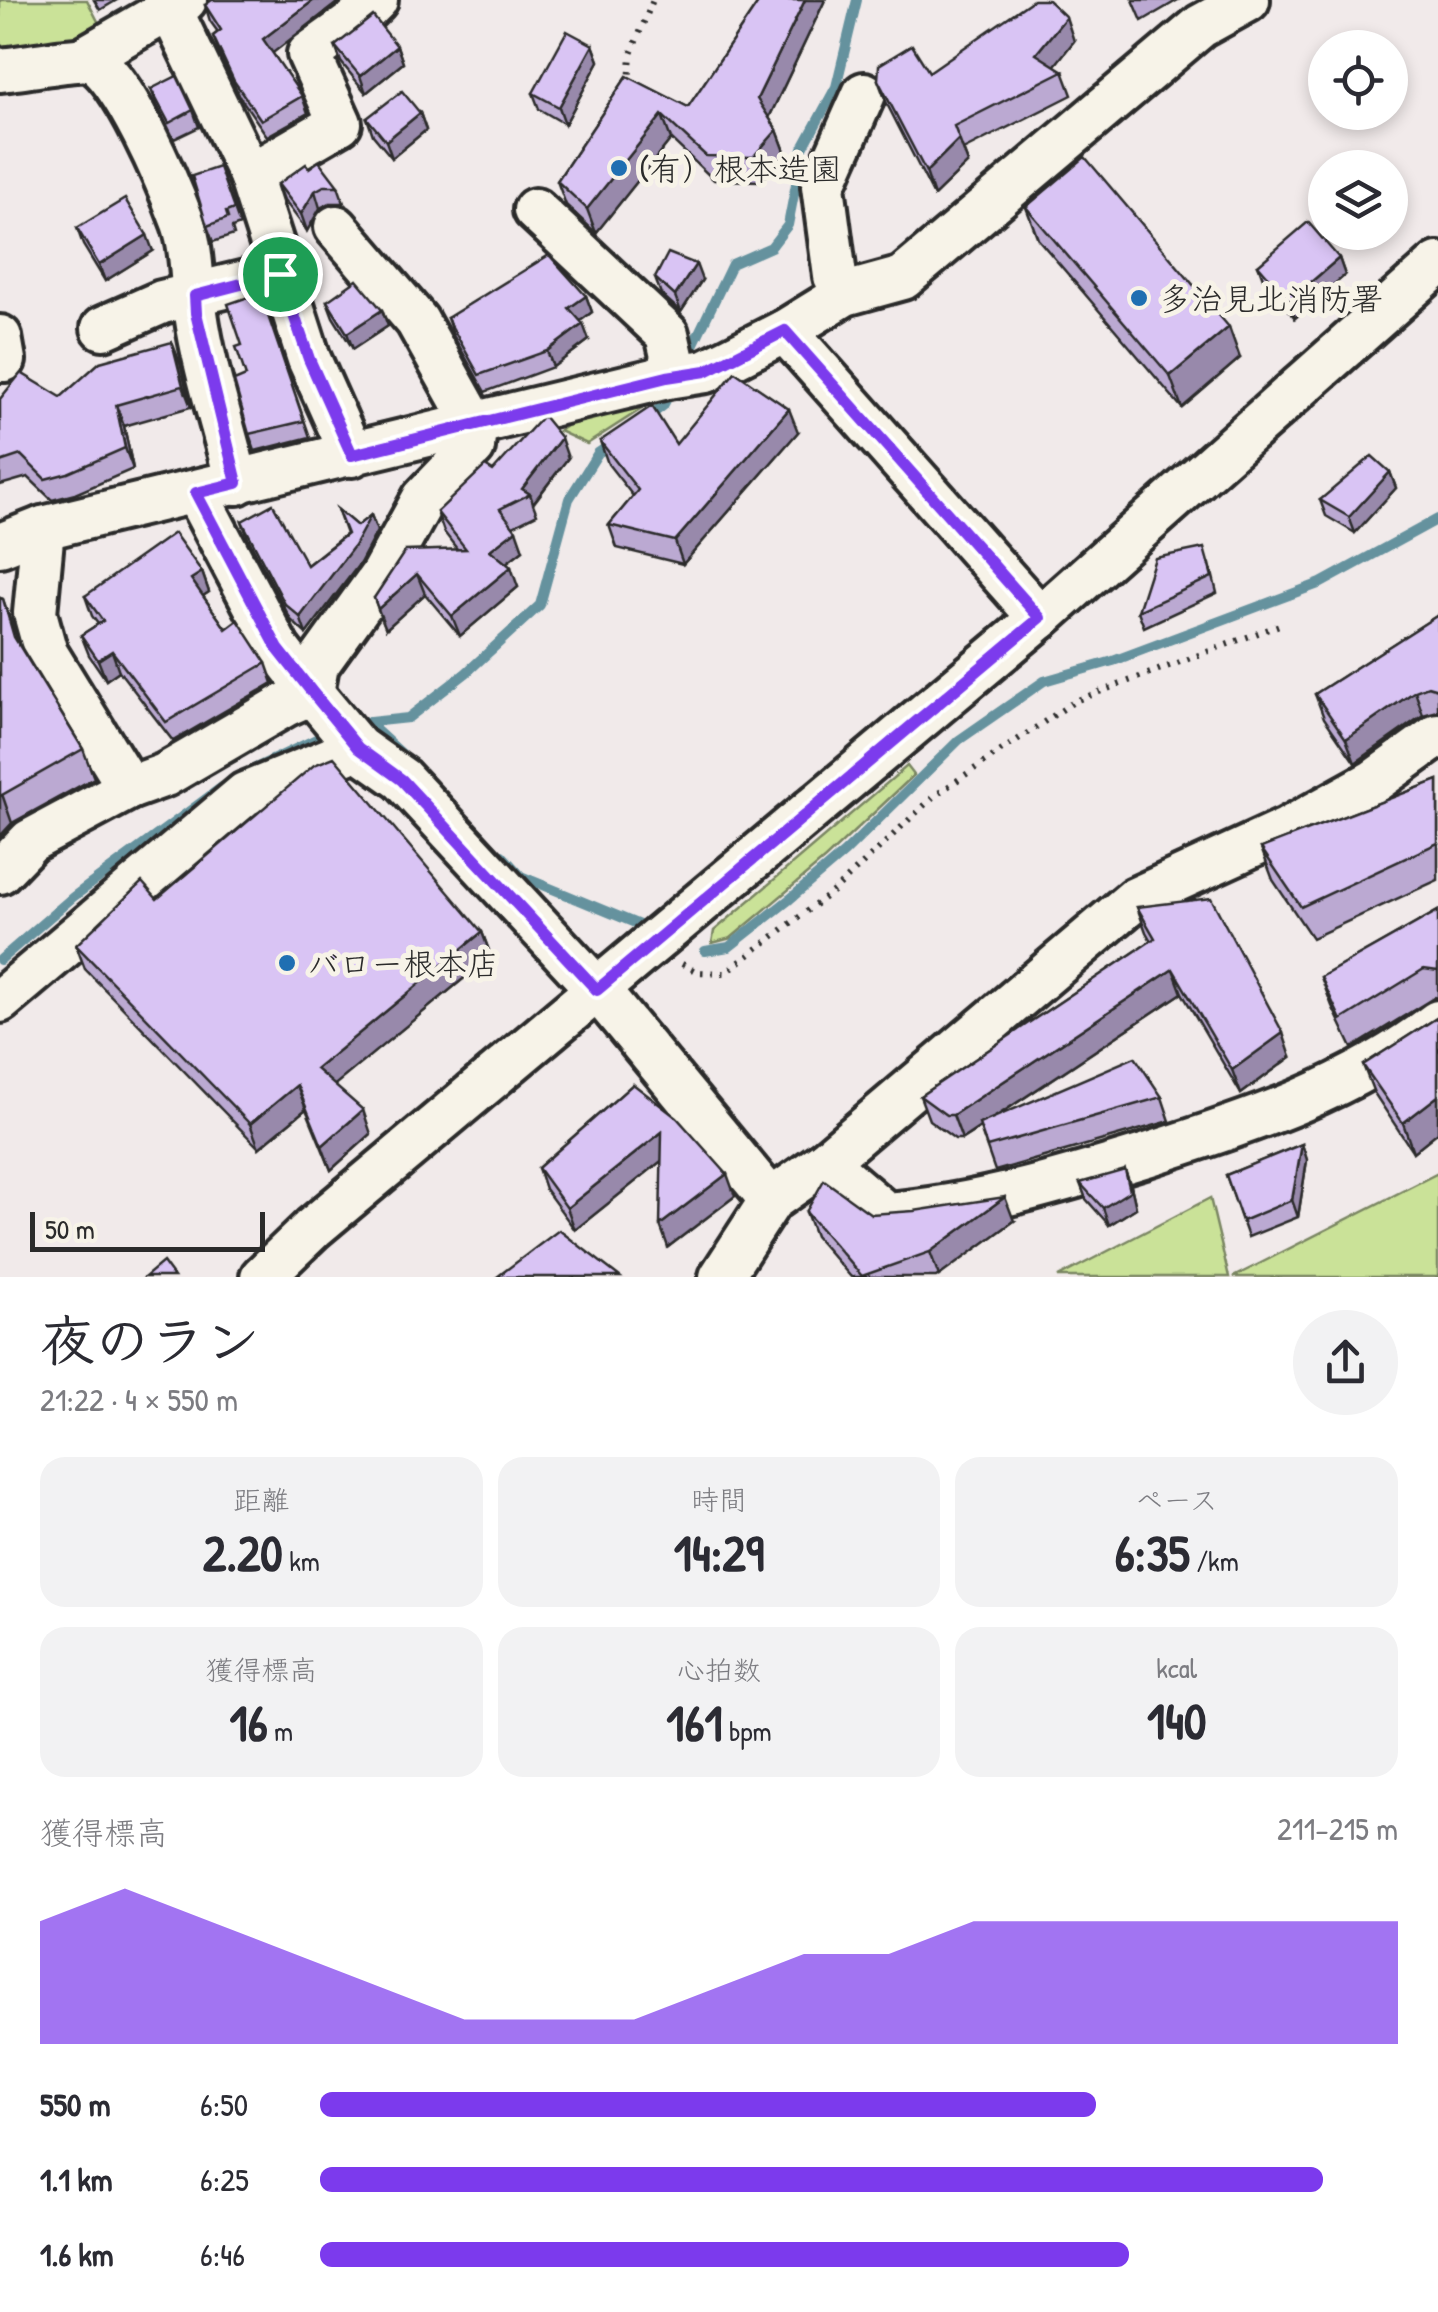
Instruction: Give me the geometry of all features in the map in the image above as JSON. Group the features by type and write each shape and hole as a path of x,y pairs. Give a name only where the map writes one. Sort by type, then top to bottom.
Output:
{"street":[{"path":"250,176 340,123 309,54 355,21 376,0"},
{"path":"0,545 43,528 680,375 785,331 845,294 903,278 1201,26 1248,0"},
{"path":"0,70 86,58 174,3 250,176 309,359 370,450 424,498"},
{"path":"86,58 102,66 116,82 183,224 196,313 237,483"},
{"path":"845,294 835,276 823,186 864,94"},
{"path":"535,210 668,334 680,375"},
{"path":"312,692 317,665 381,576 424,498 472,448 475,424 417,321 336,226"},
{"path":"262,1277 313,1228 1040,618 1438,264"},
{"path":"103,328 162,302 280,274"},
{"path":"785,331 1040,618"},
{"path":"196,493 278,649 312,692 358,748 402,780 597,990 771,1200"},
{"path":"43,528 35,613 46,653 128,788"},
{"path":"0,872 30,841 128,788 165,775 312,692"},
{"path":"721,1277 771,1200 825,1162 1136,899 1288,829 1373,782 1438,735"},
{"path":"0,1001 245,794 358,748"},
{"path":"825,1162 886,1214 940,1210 1082,1174 1258,1120 1348,1081 1438,1022"}],"path":[{"path":"628,88 631,54 653,0"},
{"path":"650,948 697,972 725,973 836,889 934,796 1074,700 1285,623"}],"green space":[{"path":"0,0 87,0 105,35 0,63"},
{"path":"652,395 646,406 587,444 559,431 577,418"},
{"path":"907,766 914,775 825,859 731,938 712,943 714,931"},
{"path":"1438,1173 1438,1277 1233,1277 1259,1264"},
{"path":"1210,1198 1229,1277 1058,1277"}],"building":[{"path":"212,0 314,0 263,39 302,96 261,120 234,81 213,36 221,30 205,5"},
{"path":"760,0 805,0 757,99 777,130 753,157 706,156 662,115 587,209 557,181 627,76 688,107"},
{"path":"1033,0 1048,0 1066,17 1036,54 1063,71 954,126 959,139 926,172 878,80 879,65 912,45 929,72"},
{"path":"373,16 397,46 360,76 335,46"},
{"path":"567,31 593,45 559,107 533,93"},
{"path":"177,76 193,110 169,123 151,89"},
{"path":"402,91 420,113 386,141 367,118"},
{"name":"多治見北消防署","path":"1085,157 1229,327 1170,376 1026,207"},
{"path":"319,161 338,186 315,191 301,214 278,184 306,164 309,168"},
{"path":"219,167 234,209 226,212 228,218 207,226 192,176"},
{"path":"125,199 147,235 99,265 77,228"},
{"path":"1308,222 1308,250 1332,250 1339,258 1289,301 1258,265"},
{"path":"668,253 696,264 675,296 655,278"},
{"path":"549,255 586,296 569,308 583,324 547,351 479,375 447,318"},
{"path":"357,280 382,310 347,333 327,301"},
{"path":"257,294 263,301 304,421 249,434 234,381 246,376 236,347 242,345 228,304"},
{"path":"172,342 183,386 116,405 125,448 45,479 21,455 0,462 0,399 21,373 61,397 100,362"},
{"path":"735,372 789,409 675,541 609,525 638,490 600,441 652,406 676,444"},
{"path":"543,416 561,438 522,489 530,494 500,509 516,530 490,550 511,567 452,616 417,574 378,609 374,598 405,551 466,549 437,512 485,466 493,471"},
{"path":"1372,456 1390,472 1349,517 1320,500"},
{"path":"273,504 307,565 347,534 337,509 357,526 371,515 354,546 300,617 285,604 242,521"},
{"path":"174,533 202,572 191,579 226,629 238,620 266,663 166,722 112,651 98,660 81,635 103,621 85,596"},
{"path":"1204,548 1212,577 1138,611 1155,558"},
{"path":"0,598 14,637 83,749 0,796"},
{"path":"1438,615 1438,689 1428,686 1415,691 1346,739 1315,694"},
{"name":"バロー根本店","path":"334,757 482,932 316,1069 363,1110 322,1146 297,1085 250,1124 76,945 142,882 157,899 314,765"},
{"path":"1438,780 1438,843 1301,907 1261,848"},
{"path":"1211,898 1283,1033 1232,1070 1173,969 953,1115 946,1115 920,1096 1155,938 1137,907"},
{"path":"1438,911 1438,971 1424,969 1341,1020 1321,977"},
{"path":"1438,1017 1438,1096 1403,1123 1363,1065"},
{"path":"1135,1057 1162,1097 987,1147 979,1124"},
{"path":"633,1084 677,1118 727,1174 660,1225 662,1132 567,1208 538,1168"},
{"path":"1302,1144 1292,1200 1242,1221 1226,1175"},
{"path":"1125,1170 1130,1191 1103,1208 1080,1183"},
{"path":"824,1180 871,1214 1005,1197 930,1252 862,1276 806,1212"},
{"path":"559,1230 620,1277 497,1277"},
{"path":"163,1262 174,1277 145,1277"}],"waterway":[{"path":"686,360 732,264 771,247 788,225 803,148 836,87 857,0"},
{"path":"644,420 663,406 672,389"},
{"path":"370,722 408,718 466,673 540,605 569,499 598,453 610,445"},
{"path":"705,951 729,947 790,899 844,853 959,740 1044,681 1113,661 1321,583 1438,519"},
{"path":"367,722 402,754"},
{"path":"249,771 333,731"},
{"path":"0,960 73,897 222,787"},
{"path":"502,855 521,876 642,926"}],"place":[{"name":"(有）根本造園","path":"619,168"},
{"name":"多治見北消防署","path":"1139,298"},
{"name":"バロー根本店","path":"287,963"}],"route":[{"path":"280,274 309,359 352,455 667,377 706,371 785,331 1040,618 597,990 402,780 358,748 312,692 278,649 196,493 237,483 195,296 280,274"}]}
